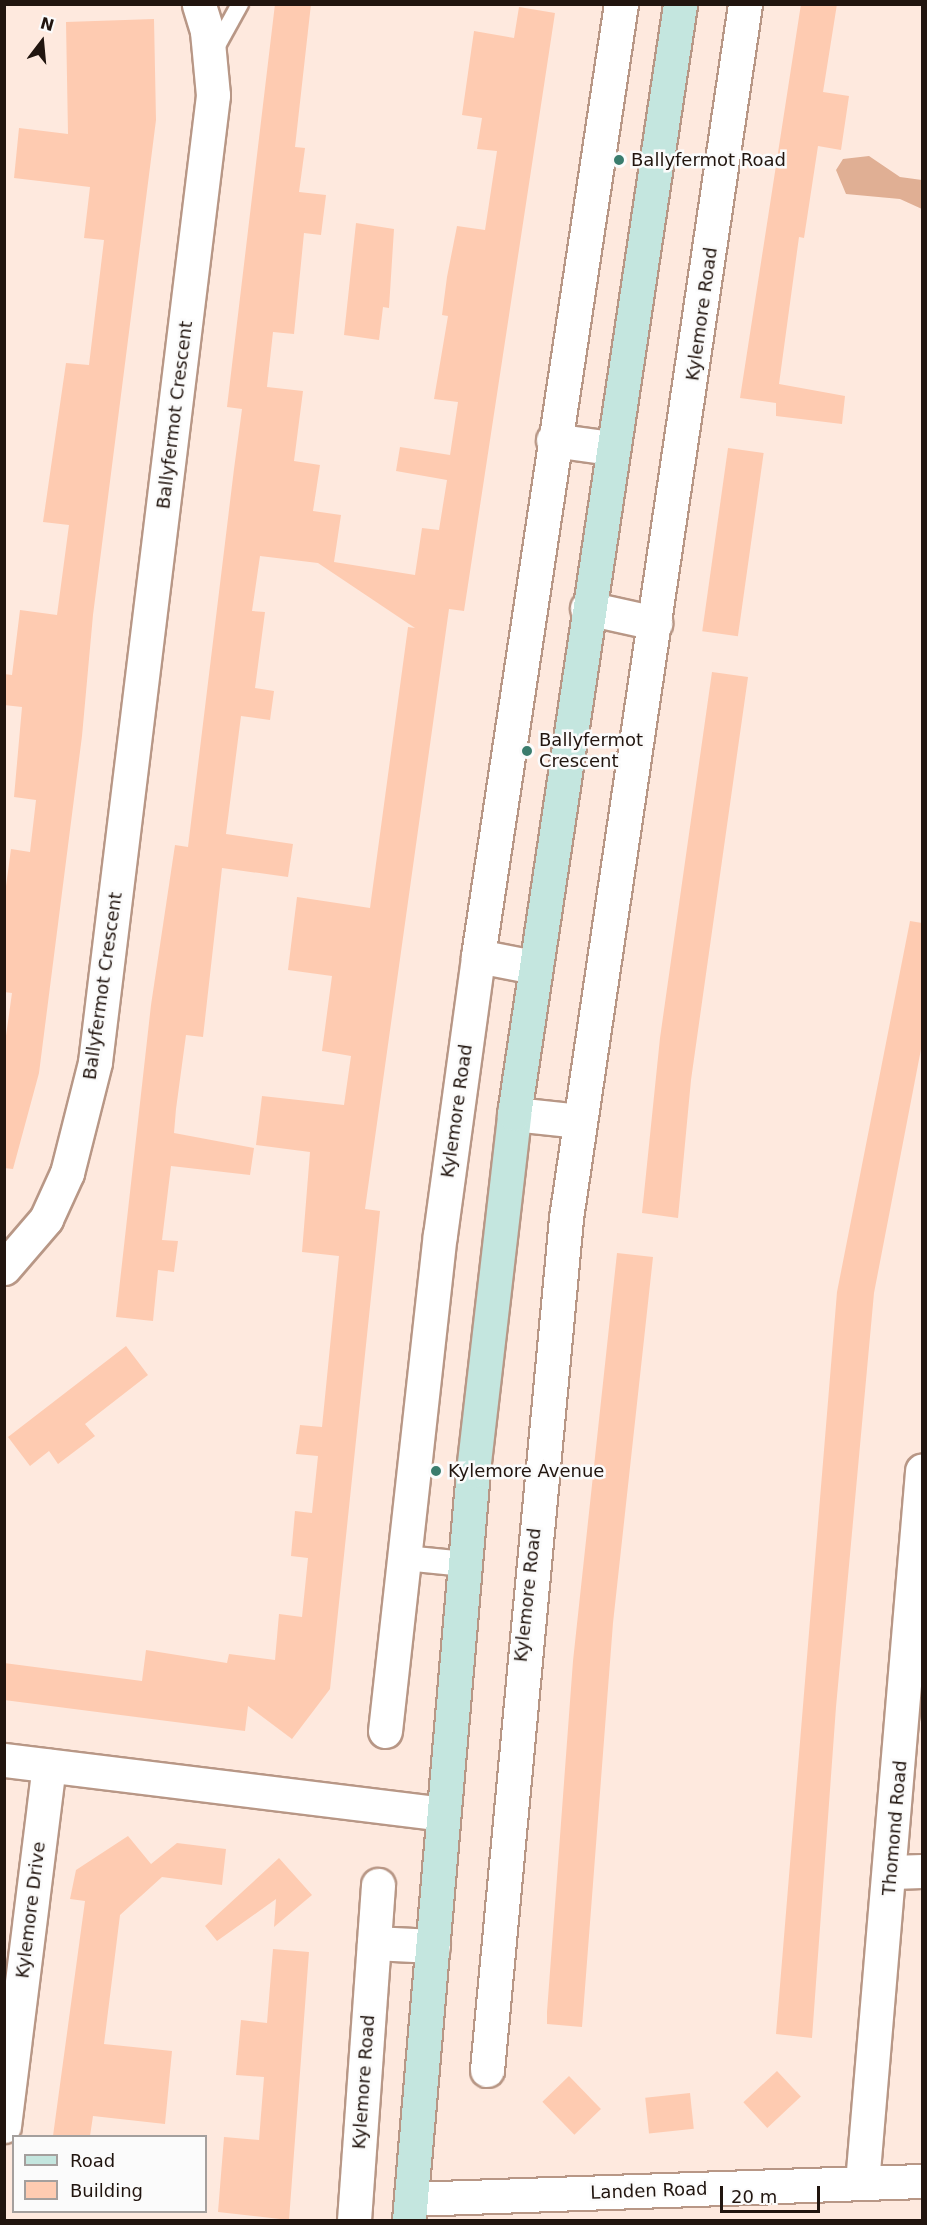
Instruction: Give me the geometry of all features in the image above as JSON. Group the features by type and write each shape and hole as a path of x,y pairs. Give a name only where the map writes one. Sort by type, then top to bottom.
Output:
{"main road":[{"path":"410,2210 465,1564 514,1114 610,448 680,4"}],"street":[{"name":"Ballyfermot Crescent","path":"4,1268 46,1219 67,1173 95,1062 213,95 199,4"},
{"name":"Kylemore Road","path":"385,1731 440,1235 478,956 553,440 621,4"},
{"name":"Kylemore Road","path":"487,2070 530,1577 580,1121 745,4"},
{"path":"553,440 610,448"},
{"path":"587,608 655,623"},
{"path":"478,956 534,967"},
{"path":"514,1114 580,1121"},
{"name":"Thomond Road","path":"862,2183 907,1871 922,1471"},
{"path":"405,1558 465,1564"},
{"path":"4,1760 443,1814"},
{"name":"Kylemore Drive","path":"4,2126 49,1766"},
{"name":"Kylemore Road","path":"354,2220 378,1885"},
{"path":"374,1943 433,1946"},
{"name":"Landen Road","path":"410,2210 922,2181"}],"lane":[{"path":"209,58 240,4"}],"shaded area":[{"path":"869,156 900,177 922,180 922,209 900,199 846,194 836,170 843,159"}],"building":[{"path":"275,4 311,4 295,147 305,148 299,192 326,195 321,235 304,233 294,334 273,332 267,387 303,391 294,461 320,465 313,511 341,515 334,562 415,575 422,528 439,530 447,480 396,471 400,447 450,455 458,402 434,399 448,316 442,315 447,277 457,226 485,230 497,151 477,149 482,118 462,115 474,31 514,38 519,7 555,13 464,611 449,609 365,1209 380,1211 330,1689 292,1739 248,1706 245,1731 4,1700 4,1663 142,1681 146,1650 227,1663 229,1654 275,1660 279,1614 302,1617 308,1558 291,1556 295,1511 312,1513 318,1456 296,1454 300,1425 322,1427 339,1256 302,1252 310,1152 256,1145 262,1096 344,1105 351,1056 322,1051 332,976 288,970 297,897 370,908 408,627 415,628 318,563 260,556 252,611 265,612 255,688 274,691 270,720 241,716 226,834 293,844 288,877 222,868 203,1037 186,1035 176,1109 174,1133 254,1148 250,1175 171,1166 162,1240 178,1241 174,1272 158,1270 153,1321 116,1317 151,1005 175,845 188,847 242,409 227,407"},
{"path":"801,4 837,4 823,92 849,96 841,150 818,146 804,238 799,237 779,384 845,396 842,424 776,416 776,403 740,398"},
{"path":"154,19 156,120 93,615 82,736 39,1073 13,1169 4,1168 4,1050 12,993 4,992 4,901 11,849 30,852 36,800 14,797 22,707 4,705 4,674 12,675 20,610 57,615 69,525 43,522 66,363 89,365 104,240 84,238 90,187 14,178 19,128 68,134 66,22"},
{"path":"356,223 394,229 389,308 383,307 379,340 344,335"},
{"path":"728,448 764,453 738,636 702,631"},
{"path":"712,672 748,677 691,1080 678,1218 642,1213 660,1038"},
{"path":"910,921 922,923 922,1044 874,1293 836,1707 812,2038 776,2034 837,1292"},
{"path":"617,1253 653,1257 613,1623 582,2027 547,2024 547,2012 573,1661"},
{"path":"126,1346 148,1375 85,1424 95,1436 58,1464 49,1451 30,1466 8,1437"},
{"path":"128,1836 151,1864 177,1843 226,1849 222,1885 162,1877 120,1915 104,2044 172,2051 165,2124 93,2116 90,2135 53,2135 85,1901 70,1899 76,1870"},
{"path":"279,1858 312,1895 274,1927 276,1899 217,1941 205,1926"},
{"path":"273,1949 309,1952 289,2220 218,2212 224,2137 259,2140 264,2077 236,2075 241,2020 267,2023"},
{"path":"777,2071 801,2097 767,2128 743,2102"},
{"path":"569,2076 601,2109 574,2135 542,2102"},
{"path":"690,2093 694,2129 649,2134 645,2098"}],"place":[{"name":"Ballyfermot Road","path":"619,160"},
{"name":"Ballyfermot Crescent","path":"527,751"},
{"name":"Kylemore Avenue","path":"436,1471"}]}
